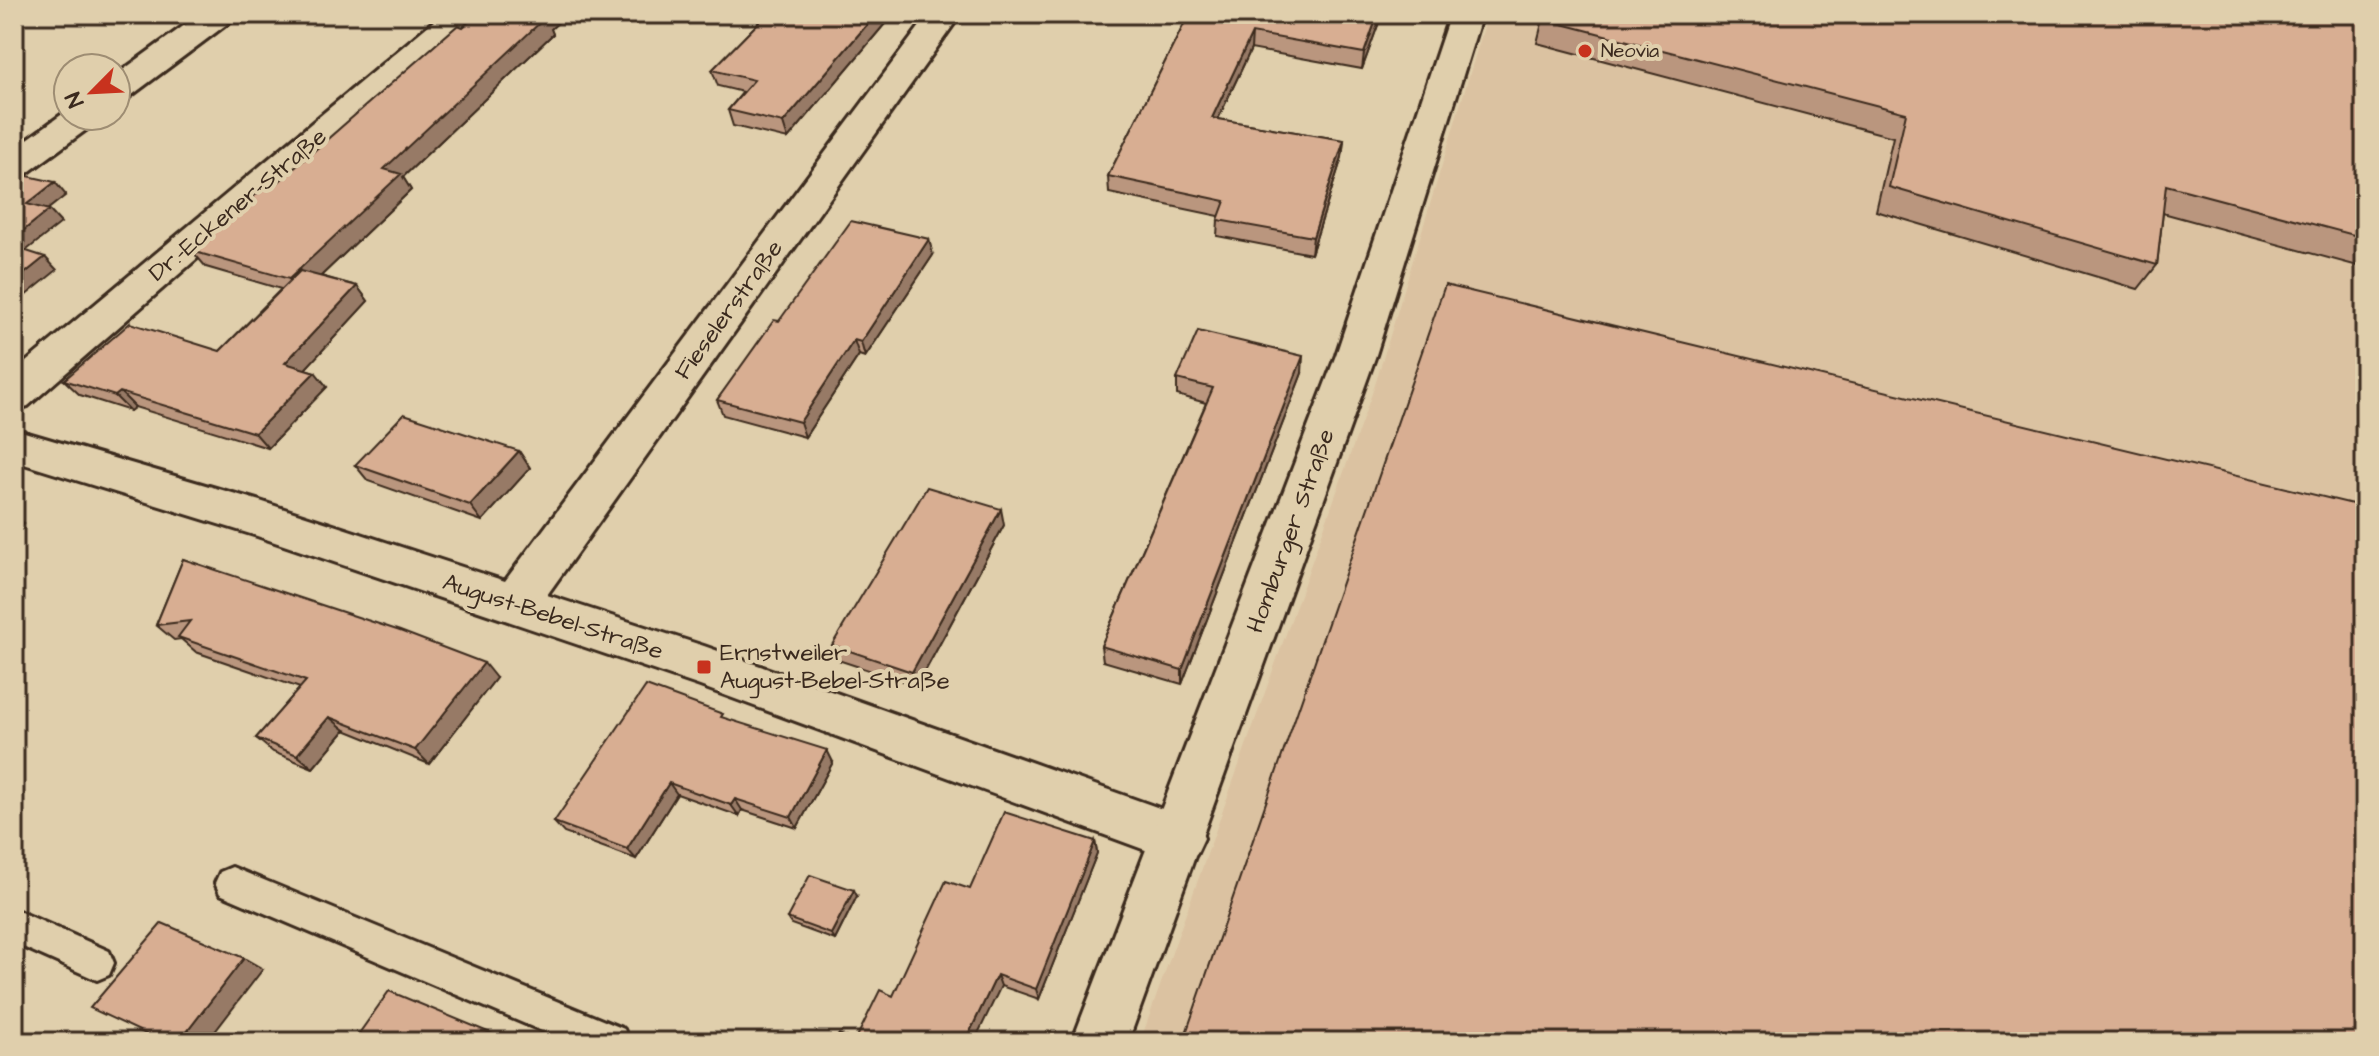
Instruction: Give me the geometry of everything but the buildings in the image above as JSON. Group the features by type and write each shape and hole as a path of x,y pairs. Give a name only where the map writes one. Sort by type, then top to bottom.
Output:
{"street":[{"path":"132,79 220,14"},
{"name":"Dr.-Eckener-Straße","path":"14,395 461,14"},
{"name":"Fieselerstraße","path":"514,605 945,14"},
{"name":"Homburger Straße","path":"1100,1042 1356,355 1466,14"},
{"path":"14,166 60,132"},
{"name":"August-Bebel-Straße","path":"14,445 260,519 752,684 1178,838"}],"lane":[{"path":"232,883 611,1042"},
{"path":"14,926 97,963"}],"shaded area":[{"path":"1488,14 2365,14 2365,1042 1140,1042 1375,385"}],"place":[{"name":"Neovia","path":"1585,51"},
{"name":"Ernstweiler August-Bebel-Straße","path":"704,667"}]}
